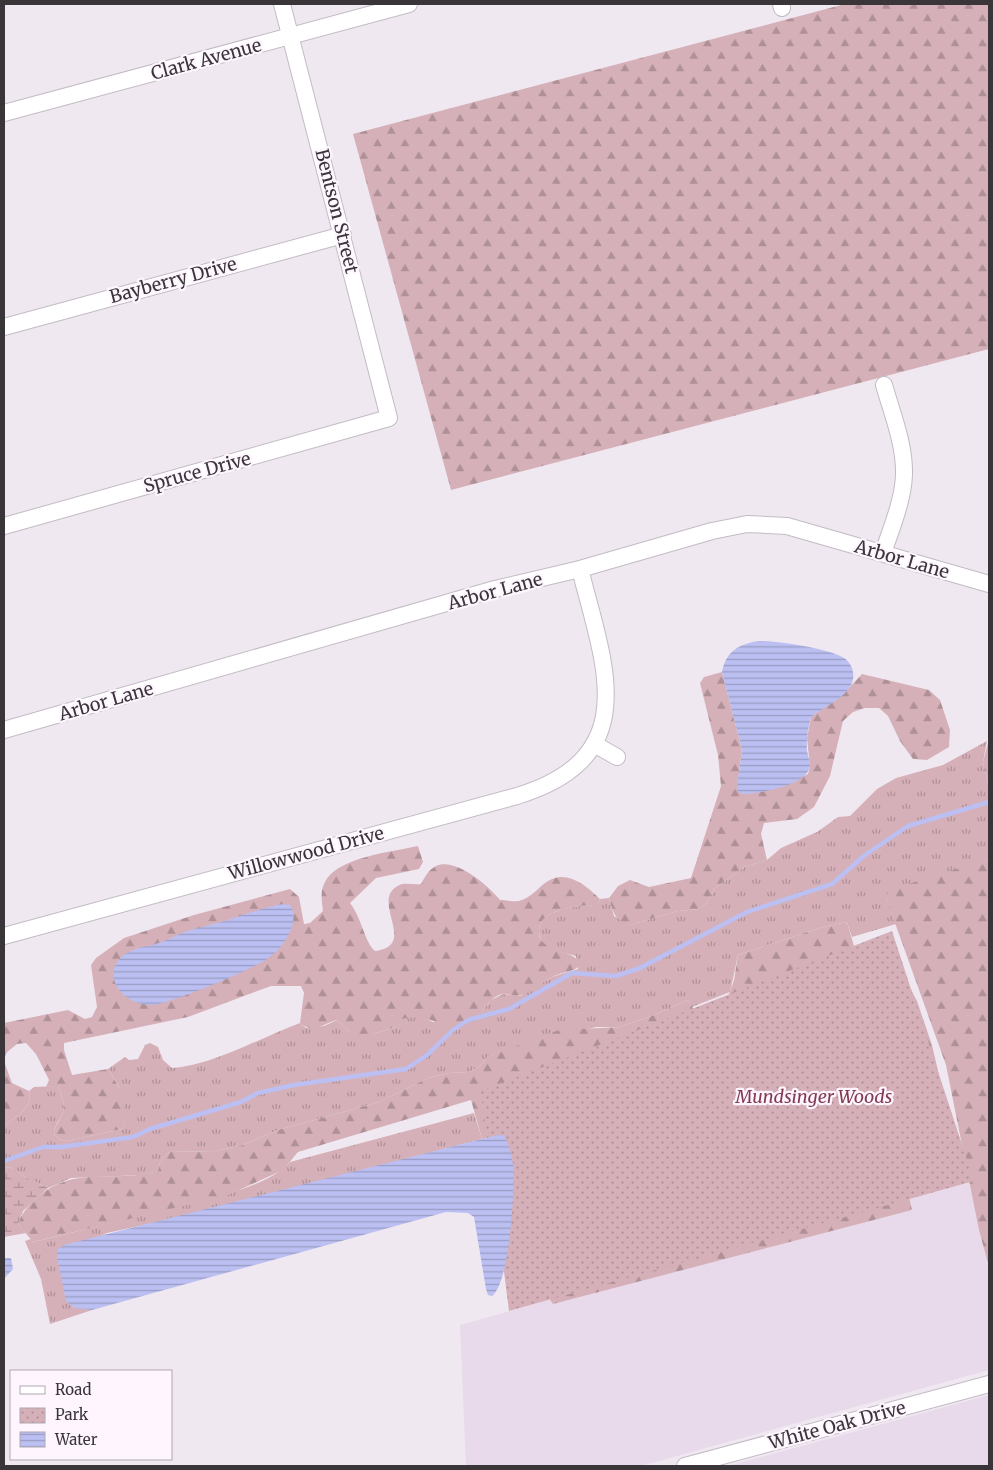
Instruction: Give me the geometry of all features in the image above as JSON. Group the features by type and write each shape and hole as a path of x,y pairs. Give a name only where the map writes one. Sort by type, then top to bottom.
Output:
{"street":[{"name":"Bentson Street","path":"282,4 292,36 389,418"},
{"name":"Clark Avenue","path":"4,113 409,4"},
{"name":"Bayberry Drive","path":"4,327 343,235"},
{"path":"883,553 898,506 904,475 900,446 884,385"},
{"name":"Spruce Drive","path":"4,526 389,418"},
{"name":"Arbor Lane","path":"4,730 495,589 580,568 712,531 747,524 787,526 989,584"},
{"name":"Willowwood Drive","path":"4,936 528,792 566,774 581,762 594,744 605,718 607,699 606,672 580,568"},
{"path":"594,744 618,757"},
{"name":"White Oak Drive","path":"685,1466 989,1384"}],"shaded area":[{"path":"974,1181 989,1241 989,1370 641,1466 466,1466 460,1325"},
{"path":"989,1395 989,1466 728,1466"}],"green space":[{"path":"845,4 989,4 989,349 451,490 353,134"},
{"path":"722,672 741,746 739,783 742,794 770,790 808,774 810,767 807,738 811,717 847,690 862,674 929,690 940,700 950,730 949,747 927,760 913,759 900,741 888,716 879,708 865,708 853,712 843,721 830,776 814,807 797,819 764,823 761,834 767,860 744,867 714,889 707,903 699,909 678,911 630,925 621,921 615,915 612,908 609,898 618,886 630,880 649,887 691,878 721,786 718,755 700,683 704,677"},
{"path":"989,739 989,788 983,762"},
{"path":"987,741 983,762 989,788 989,859 886,898 896,924 852,937 847,922 819,928 738,955 730,992 692,1007 688,1000 620,1027 596,1027 517,1047 489,1056 479,1067 469,1072 449,1073 428,1078 379,1102 278,1130 243,1145 216,1151 169,1152 160,1162 158,1171 142,1175 71,1178 48,1188 10,1167 4,1168 4,1125 23,1111 29,1102 29,1091 34,1087 58,1086 64,1108 54,1134 60,1140 67,1141 122,1129 125,1124 119,1087 108,1069 125,1057 129,1060 138,1059 145,1045 150,1043 158,1047 163,1060 172,1068 220,1057 300,1023 306,1028 324,1026 337,1020 351,1033 372,1034 396,1027 396,1021 409,1016 422,1016 433,1022 481,1012 491,1000 503,994 520,996 552,977 578,969 576,956 549,948 541,940 539,932 541,924 545,918 553,913 572,907 598,905 600,899 609,898 614,916 630,925 678,911 699,909 707,903 714,889 744,867 767,860 781,848 817,832 838,817 850,816 877,789 896,778 943,765"},
{"path":"418,846 423,862 419,869 376,878 350,903 371,947 375,951 388,947 393,940 394,931 389,909 389,899 392,890 402,884 421,884 425,876 433,868 444,864 462,869 471,874 500,900 517,901 524,899 548,881 562,877 583,884 600,899 598,905 562,909 546,917 541,923 539,933 542,941 554,949 573,956 581,964 578,967 550,978 525,994 516,996 502,994 497,996 477,1017 467,1024 450,1026 417,1017 397,1021 396,1027 372,1034 358,1035 351,1033 337,1020 310,1028 300,1023 304,993 301,986 271,986 188,1017 64,1043 64,1050 72,1075 108,1069 123,1094 125,1124 122,1129 67,1141 60,1140 54,1134 61,1118 64,1104 58,1086 46,1087 49,1080 36,1054 26,1043 17,1044 6,1053 4,1061 4,1023 68,1010 85,1019 92,1017 97,1007 91,965 96,958 124,938 194,915 290,889 299,897 304,924 310,923 323,911 322,891 330,875 340,868 365,857"},
{"path":"989,859 989,1267 979,1230 946,1065 886,898 889,890"},
{"name":"Mundsinger Woods","path":"847,922 856,953 889,949 917,1001 932,1045 949,1118 903,1171 912,1210 553,1304 526,1264 498,1135 482,1139 471,1100 298,1152 283,1170 228,1195 33,1242 18,1224 23,1213 33,1202 50,1188 64,1182 79,1178 125,1176 158,1171 160,1162 169,1152 216,1151 243,1145 278,1130 379,1102 428,1078 449,1073 469,1072 479,1067 489,1056 559,1030 620,1027 688,1000 702,1023 722,1014 734,980 738,955 819,928"},
{"name":"Mundsinger Woods","path":"892,931 974,1181 509,1311 481,1091"},
{"path":"4,1061 12,1083 29,1091 30,1097 23,1111 4,1125"},
{"path":"474,1113 482,1139 202,1212 107,1233 57,1257 82,1309 92,1310 50,1324 41,1279 25,1241 31,1239 33,1242 48,1239 205,1200 263,1181 290,1162"},
{"path":"10,1167 48,1188 23,1211 18,1224 26,1233 4,1237 4,1168"}],"water":[{"path":"759,641 778,642 834,654 845,659 850,664 853,671 853,679 845,693 811,717 807,738 810,766 807,773 792,783 781,787 742,794 738,791 741,746 722,672 727,659 734,650 745,644"},
{"path":"283,904 290,905 293,912 292,927 289,935 273,955 245,971 174,999 151,1005 137,1002 125,996 118,988 114,978 115,968 120,958 131,951 159,943 187,931"},
{"path":"504,1135 511,1153 513,1193 507,1255 498,1288 492,1296 488,1295 486,1289 474,1217 468,1213 446,1212 92,1310 74,1308 66,1301 57,1257 57,1250 64,1245"},
{"path":"4,1258 11,1258 13,1269 4,1279"}],"waterway":[{"path":"4,1161 43,1147 61,1147 133,1137 150,1129 241,1102 258,1093 294,1085 406,1069 427,1055 453,1030 468,1020 509,1009 572,973 616,976 640,968 747,912 832,884 865,855 908,826 989,802"}]}
